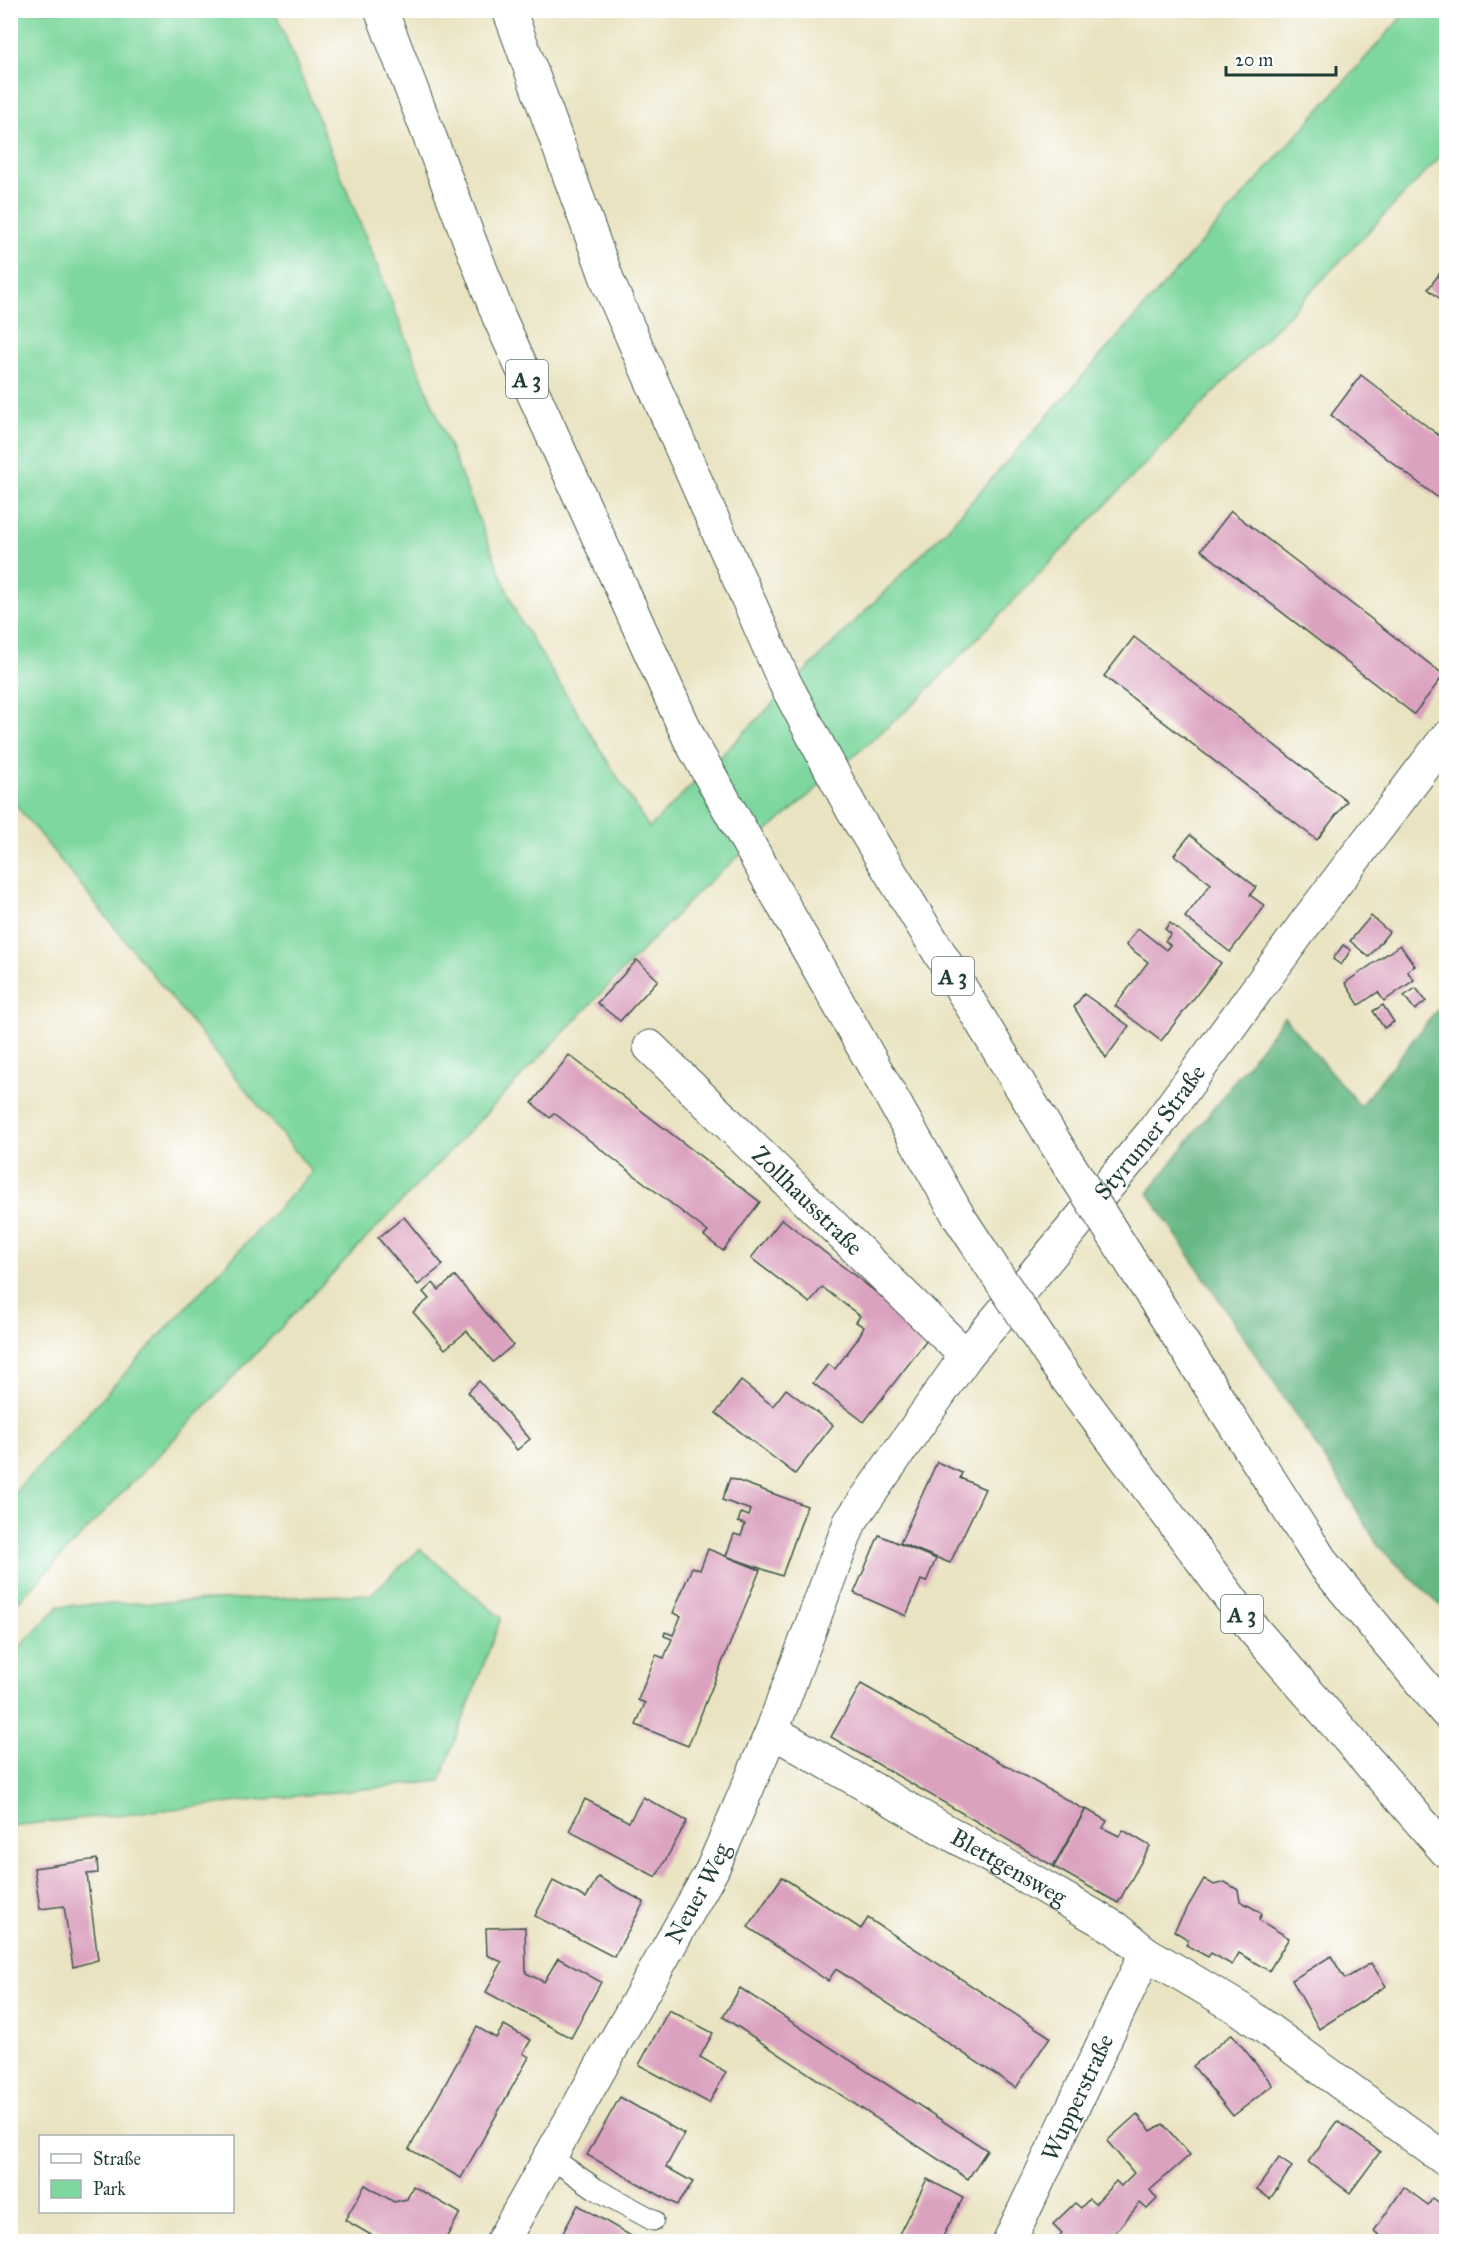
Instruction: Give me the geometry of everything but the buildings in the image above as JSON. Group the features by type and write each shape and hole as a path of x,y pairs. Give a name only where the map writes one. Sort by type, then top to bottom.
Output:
{"main road":[{"name":"A 3","path":"381,10 499,317 690,740 959,1217 1056,1364 1253,1629 1446,1851"},
{"name":"A 3","path":"509,10 609,284 784,681 853,811 1054,1141 1324,1565 1446,1712"},
{"name":"Styrumer Straße","path":"850,1522 966,1356 1152,1133 1307,921 1446,738"},
{"name":"Zollhausstraße","path":"650,1047 966,1356"},
{"name":"Neuer Weg","path":"502,2241 712,1870 772,1731 850,1522"},
{"name":"Blettgensweg","path":"772,1731 1115,1928 1146,1953 1240,2009 1446,2160"},
{"name":"Wupperstraße","path":"1009,2241 1146,1953"}],"lane":[{"path":"550,2157 596,2189 653,2220"}],"green space":[{"path":"11,11 275,11 518,617 649,828 947,529 1407,11 1446,11 1446,151 916,702 701,889 11,1609 10,1497 312,1172 11,799"},
{"path":"1446,999 1446,1611 1379,1547 1338,1479 1148,1193 1284,1017 1360,1106"},
{"path":"420,1549 501,1618 440,1781 11,1826 11,1656 59,1606 371,1594"}]}
